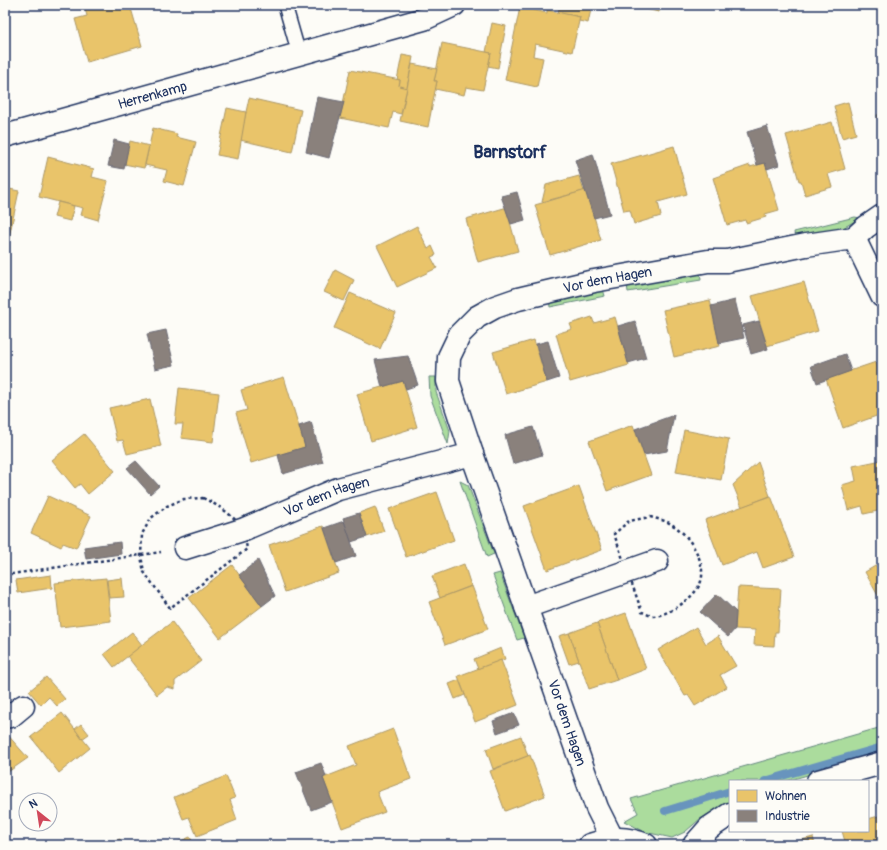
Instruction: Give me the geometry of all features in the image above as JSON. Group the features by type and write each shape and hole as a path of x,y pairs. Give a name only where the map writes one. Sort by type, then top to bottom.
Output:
{"street":[{"name":"Herrenkamp","path":"5,136 424,19 454,5"},
{"path":"882,216 866,226 854,238 882,296"},
{"name":"Vor dem Hagen","path":"612,838 597,808 472,454 448,382 448,357 460,334 477,317 495,307 518,299 594,281 708,261 727,261 806,245 854,238"},
{"name":"Vor dem Hagen","path":"185,548 242,530 338,489 472,454"},
{"path":"526,607 657,561"},
{"path":"5,717 11,716 23,706"},
{"path":"822,780 882,763"},
{"path":"694,845 709,828 729,815"},
{"path":"590,845 612,838 634,840 646,845"}],"lane":[{"path":"285,5 299,54"}],"path":[{"path":"5,575 127,558 185,548"}],"green space":[{"path":"855,217 860,218 843,228 795,238 794,232"},
{"path":"700,273 701,280 628,292 627,285"},
{"path":"603,289 605,296 550,307 549,299"},
{"path":"429,377 436,377 436,392 450,431 448,444 430,396"},
{"path":"460,481 468,485 494,554 487,557"},
{"path":"500,573 524,638 517,640 493,575"},
{"path":"882,727 882,753 790,780 729,780 729,803 700,819 685,832 672,838 645,832 624,821 638,813 631,799"}],"building: Wohnen":[{"path":"84,5 130,5 142,46 87,62 75,19 87,16"},
{"path":"560,5 592,5 588,23 579,21 580,17 558,13"},
{"path":"627,5 660,5 659,12"},
{"path":"520,7 547,13 547,10 580,17 572,52 535,44 533,56 543,58 537,87 505,80"},
{"path":"492,23 506,26 498,68 488,66 491,53 486,52"},
{"path":"442,43 491,53 483,90 466,87 464,95 435,89 437,81 434,81"},
{"path":"402,55 413,57 407,88 399,86 400,80 397,80"},
{"path":"412,64 437,69 434,81 437,81 428,127 400,121"},
{"path":"350,70 400,80 399,86 407,88 401,114 393,112 389,128 340,118"},
{"path":"249,98 301,110 292,152 240,140"},
{"path":"848,102 856,134 842,138 834,106"},
{"path":"227,108 246,112 238,159 217,155"},
{"path":"882,114 882,133 877,115"},
{"path":"832,122 845,169 828,174 832,187 805,195 801,181 799,181 786,135"},
{"path":"153,128 177,134 176,137 196,142 184,186 164,181 167,170 145,165"},
{"path":"130,141 149,146 144,168 124,164"},
{"path":"674,146 687,194 658,202 661,216 634,224 630,210 624,211 611,164"},
{"path":"48,157 94,169 92,177 108,181 98,220 81,215 83,208 39,197"},
{"path":"765,163 779,210 765,214 766,217 746,223 745,220 727,225 713,178 750,165 750,167"},
{"path":"579,176 584,191 542,202 546,185"},
{"path":"5,188 19,191 8,242 5,241"},
{"path":"586,190 601,240 550,255 535,205"},
{"path":"58,202 74,206 70,221 54,217"},
{"path":"506,208 518,251 478,262 466,219"},
{"path":"417,226 428,249 432,246 436,255 431,257 437,268 397,287 377,246"},
{"path":"335,270 354,280 344,301 324,292"},
{"path":"804,282 818,331 767,346 752,296"},
{"path":"350,293 396,313 380,349 334,328"},
{"path":"710,300 720,346 674,357 663,310"},
{"path":"592,317 594,323 615,317 629,365 570,382 556,334 572,329 570,324"},
{"path":"534,340 547,382 506,394 493,352"},
{"path":"876,362 882,380 882,414 843,428 826,379"},
{"path":"284,377 305,447 251,463 236,413 247,410 241,390"},
{"path":"403,381 417,427 371,441 357,394"},
{"path":"179,388 219,393 213,442 181,438 183,424 175,424"},
{"path":"150,399 161,446 127,454 123,440 117,441 109,408"},
{"path":"633,425 651,475 607,491 589,441"},
{"path":"684,430 729,439 721,480 676,472"},
{"path":"84,434 115,471 88,494 80,484 75,488 52,460"},
{"path":"882,460 882,510 864,514 862,506 848,510 842,485 856,481 853,466"},
{"path":"758,462 770,496 742,507 733,485"},
{"path":"579,486 602,550 547,570 524,506"},
{"path":"437,492 454,540 406,557 389,509"},
{"path":"48,496 91,516 76,548 63,543 61,547 31,533"},
{"path":"771,496 794,557 763,568 757,552 722,565 705,520"},
{"path":"375,507 384,531 367,537 359,513"},
{"path":"323,526 339,573 285,592 269,545"},
{"path":"882,562 882,603 865,572"},
{"path":"464,564 471,586 440,598 432,576"},
{"path":"232,565 262,606 220,638 189,598"},
{"path":"51,575 52,588 18,593 16,580"},
{"path":"106,578 111,621 60,627 55,583"},
{"path":"122,578 124,597 109,598 107,580"},
{"path":"472,586 488,629 445,645 429,602"},
{"path":"738,587 781,589 778,632 775,632 774,646 754,645 755,630 735,629"},
{"path":"626,613 646,669 617,680 597,623"},
{"path":"172,622 201,661 175,681 175,689 167,687 157,695 127,656"},
{"path":"597,623 617,680 589,689 569,633"},
{"path":"696,627 706,644 718,636 736,666 720,675 727,687 695,706 688,695 685,696 658,650"},
{"path":"132,632 142,645 114,667 104,654"},
{"path":"569,633 579,661 569,664 559,636"},
{"path":"501,648 505,659 478,669 474,659"},
{"path":"501,660 518,705 475,722 458,676"},
{"path":"46,677 65,699 57,706 49,697 41,705 29,691"},
{"path":"459,680 465,695 455,699 449,684"},
{"path":"62,713 90,748 59,773 31,737"},
{"path":"81,724 89,734 82,739 75,729"},
{"path":"393,729 411,779 377,792 385,812 342,828 323,778 356,765 349,746"},
{"path":"6,733 28,758 5,774 5,734"},
{"path":"521,736 528,756 493,769 486,749"},
{"path":"530,755 545,796 505,811 490,771"},
{"path":"226,776 235,798 230,800 237,820 197,836 189,817 183,819 174,797"},
{"path":"882,815 882,845 846,845 842,832 869,832 869,819"},
{"path":"190,837 194,845 172,845"},
{"path":"813,837 815,845 783,845"},
{"path":"120,839 122,845 107,845"}],"building: Industrie":[{"path":"592,5 606,5 605,10 591,7"},
{"path":"317,97 344,102 329,158 306,152"},
{"path":"767,126 779,165 767,169 765,163 757,165 747,132"},
{"path":"114,140 129,144 124,169 108,166"},
{"path":"593,154 610,214 594,218 575,160"},
{"path":"517,192 525,220 511,224 501,196"},
{"path":"735,300 744,338 719,343 711,306"},
{"path":"635,321 646,358 628,363 618,326"},
{"path":"759,321 768,349 751,354 743,325"},
{"path":"166,330 174,365 155,369 147,334"},
{"path":"548,341 559,378 547,382 536,344"},
{"path":"845,354 851,371 817,383 811,366"},
{"path":"408,356 418,385 406,389 403,381 382,387 375,360"},
{"path":"674,415 667,451 644,455 635,429"},
{"path":"311,422 323,462 283,474 278,455 305,447 299,426"},
{"path":"533,427 542,455 513,464 505,435"},
{"path":"136,461 159,486 150,494 127,468"},
{"path":"359,513 367,537 351,542 343,518"},
{"path":"344,521 356,556 336,563 324,528"},
{"path":"120,542 121,554 86,559 84,547"},
{"path":"258,560 275,596 262,606 239,575"},
{"path":"717,594 736,612 735,629 728,637 700,612"},
{"path":"514,713 519,725 497,733 493,721"},
{"path":"321,763 326,776 323,778 332,802 311,810 296,772"}],"waterway":[{"path":"768,780 882,747"},
{"path":"665,811 729,791"}],"district":[{"name":"Barnstorf","path":"510,152"}]}
